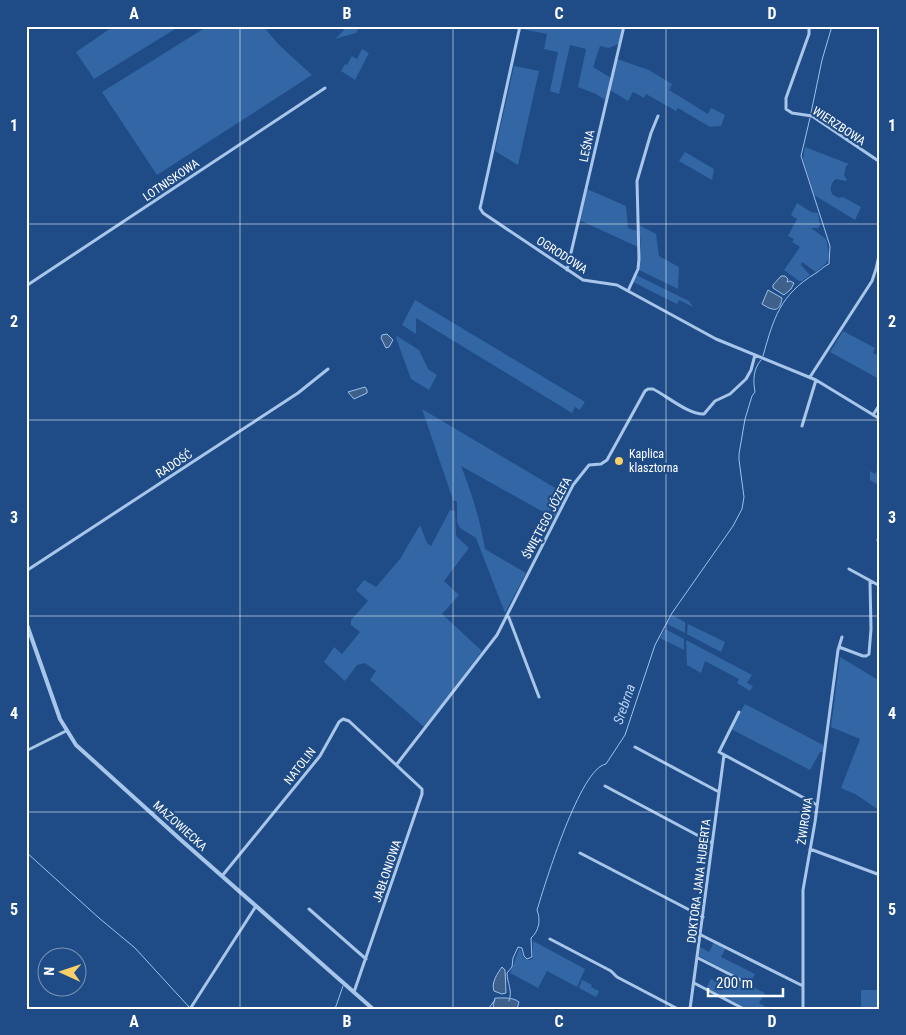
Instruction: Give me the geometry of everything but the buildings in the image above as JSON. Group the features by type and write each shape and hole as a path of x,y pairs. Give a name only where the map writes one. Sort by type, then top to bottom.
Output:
{"street":[{"name":"OGRODOWA","path":"520,26 480,208 486,215 587,282 613,284 628,291 716,339 816,380 880,419"},
{"name":"LEŚNA","path":"567,270 624,26"},
{"name":"WIERZBOWA","path":"806,26 809,34 786,98 786,109 792,113 812,116 880,162"},
{"name":"LOTNISKOWA","path":"26,286 325,88"},
{"path":"628,291 638,269 639,259 637,181 658,116"},
{"path":"810,377 872,280 880,252"},
{"name":"ŚWIĘTEGO JÓZEFA","path":"397,764 492,642 577,480 589,465 601,464 607,460 645,391 648,389 654,390 703,415 715,401 730,394 745,380 751,371 756,355"},
{"name":"RADOŚĆ","path":"26,571 298,393 328,369"},
{"path":"802,426 816,380"},
{"path":"873,415 880,404"},
{"path":"849,570 880,586"},
{"path":"839,647 863,656 869,654 871,629 870,581"},
{"path":"507,615 539,696"},
{"name":"MAZOWIECKA","path":"26,622 58,712 66,731 76,745 373,1009"},
{"name":"ŻWIROWA","path":"803,1009 803,890 842,637"},
{"name":"DOKTORA JANA HUBERTA","path":"691,1009 724,755 719,752 740,712"},
{"name":"NATOLIN","path":"222,876 320,756 342,720 348,721 397,764"},
{"path":"26,751 66,731"},
{"path":"635,747 719,792"},
{"path":"724,755 817,805"},
{"name":"JABŁONIOWA","path":"354,992 422,794 420,786 397,764"},
{"path":"606,786 712,844"},
{"path":"810,849 880,875"},
{"path":"580,853 703,917"},
{"path":"190,1008 256,906"},
{"path":"309,909 366,959"},
{"path":"701,935 803,986"},
{"path":"550,939 678,1009"},
{"path":"698,958 741,980"},
{"path":"694,983 744,1009"}],"shaded area":[{"path":"114,26 180,26 94,79 76,52"},
{"path":"208,26 263,26 279,45 312,75 157,175 102,92"},
{"path":"348,26 360,26 356,33 335,39"},
{"path":"523,26 623,26 619,44 609,48 600,46 593,67 611,78 605,100 596,94 578,87 586,49 570,45 559,94 550,91 558,52 544,49 547,34 522,29"},
{"path":"362,49 369,53 355,80 341,71 352,56 357,59"},
{"path":"617,59 649,70 672,84 669,90 708,114 711,108 725,115 721,126 710,127 678,108 676,111 646,94 644,98 633,92 628,101 610,90"},
{"path":"514,66 539,71 518,165 495,151"},
{"path":"805,147 849,164 846,166 844,176 847,179 846,181 834,180 831,191 833,195 839,198 843,197 861,207 855,220 814,195 803,159"},
{"path":"685,152 714,169 712,180 679,161"},
{"path":"587,189 626,206 628,228 637,231 638,247 579,220"},
{"path":"797,203 811,212 818,213 820,225 818,228 811,228 826,239 829,255 825,264 816,272 802,262 801,265 810,275 802,281 799,281 784,270 800,247 792,242 794,239 788,236 797,219 791,215"},
{"path":"639,225 656,234 659,256 679,267 678,289 639,270 641,246"},
{"path":"636,275 689,301 693,307 679,300 677,304 633,282"},
{"path":"781,276 785,276 788,279 787,282 794,283 791,289 784,295 773,288 773,285"},
{"path":"768,290 782,298 778,308 769,308 762,304"},
{"path":"415,300 585,402 580,410 575,407 572,413 416,318 416,334 402,325"},
{"path":"843,331 875,348 873,353 880,356 880,384 877,383 879,379 830,352"},
{"path":"387,334 393,340 389,347 386,348 381,338 382,335"},
{"path":"397,336 419,350 428,369 437,375 429,390 411,379 396,338"},
{"path":"365,387 367,393 354,399 348,392"},
{"path":"422,409 567,495 554,518 461,466 469,486 485,549 526,573 505,613 476,538 460,528 457,522 457,502 453,500"},
{"path":"880,465 880,486 870,480 870,471 875,474"},
{"path":"450,510 455,511 456,536 469,548 444,581 459,595 442,614 482,651 424,727 370,680 376,671 365,663 357,665 345,681 324,662 334,647 342,654 360,632 351,625 351,620 368,601 356,590 364,580 376,587 400,559 420,525 427,543 431,546"},
{"path":"672,615 685,622 685,633 667,624"},
{"path":"688,624 725,642 721,652 687,634"},
{"path":"665,629 684,639 684,650 660,638"},
{"path":"686,640 752,675 747,683 753,686 750,691 737,683 739,679 705,661 701,673 687,665"},
{"path":"840,657 880,681 880,811 857,795 841,788 860,739 831,727"},
{"path":"745,704 823,745 823,752 820,752 810,770 731,729"},
{"path":"533,941 585,969 577,987 547,971 538,988 510,973 520,948 523,957 528,960 533,959"},
{"path":"714,942 726,948 721,957 755,974 749,985 765,993 759,1003 769,1009 747,1009 706,988 711,979 720,983 725,974 741,982 743,980 699,956 700,947 709,952"},
{"path":"502,967 505,970 506,993 502,994 494,991 493,985"},
{"path":"582,980 599,991 596,997 579,988"},
{"path":"861,990 880,990 880,1009 861,1009"},
{"path":"495,998 517,1000 519,1002 517,1009 496,1009 493,1006"}],"waterway":[{"path":"811,113 822,60 832,26"},
{"path":"763,356 775,318 786,299 804,281 829,264 830,246 801,156 810,118"},
{"name":"Srebrna","path":"509,1001 510,993 507,973 512,967 513,958 518,947 522,948 527,959 532,957 531,938 536,932 539,921 537,910 555,853 575,805 585,785 596,770 606,764 625,735 655,645 672,613 733,526 742,509 744,497 739,454 745,419 755,392 755,371 761,360"},
{"path":"26,852 135,948 190,1008"},
{"path":"335,1009 343,986"},
{"name":"Srebrna","path":"488,1009 495,1000"}],"place":[{"name":"Kaplica klasztorna","path":"619,461"}]}
